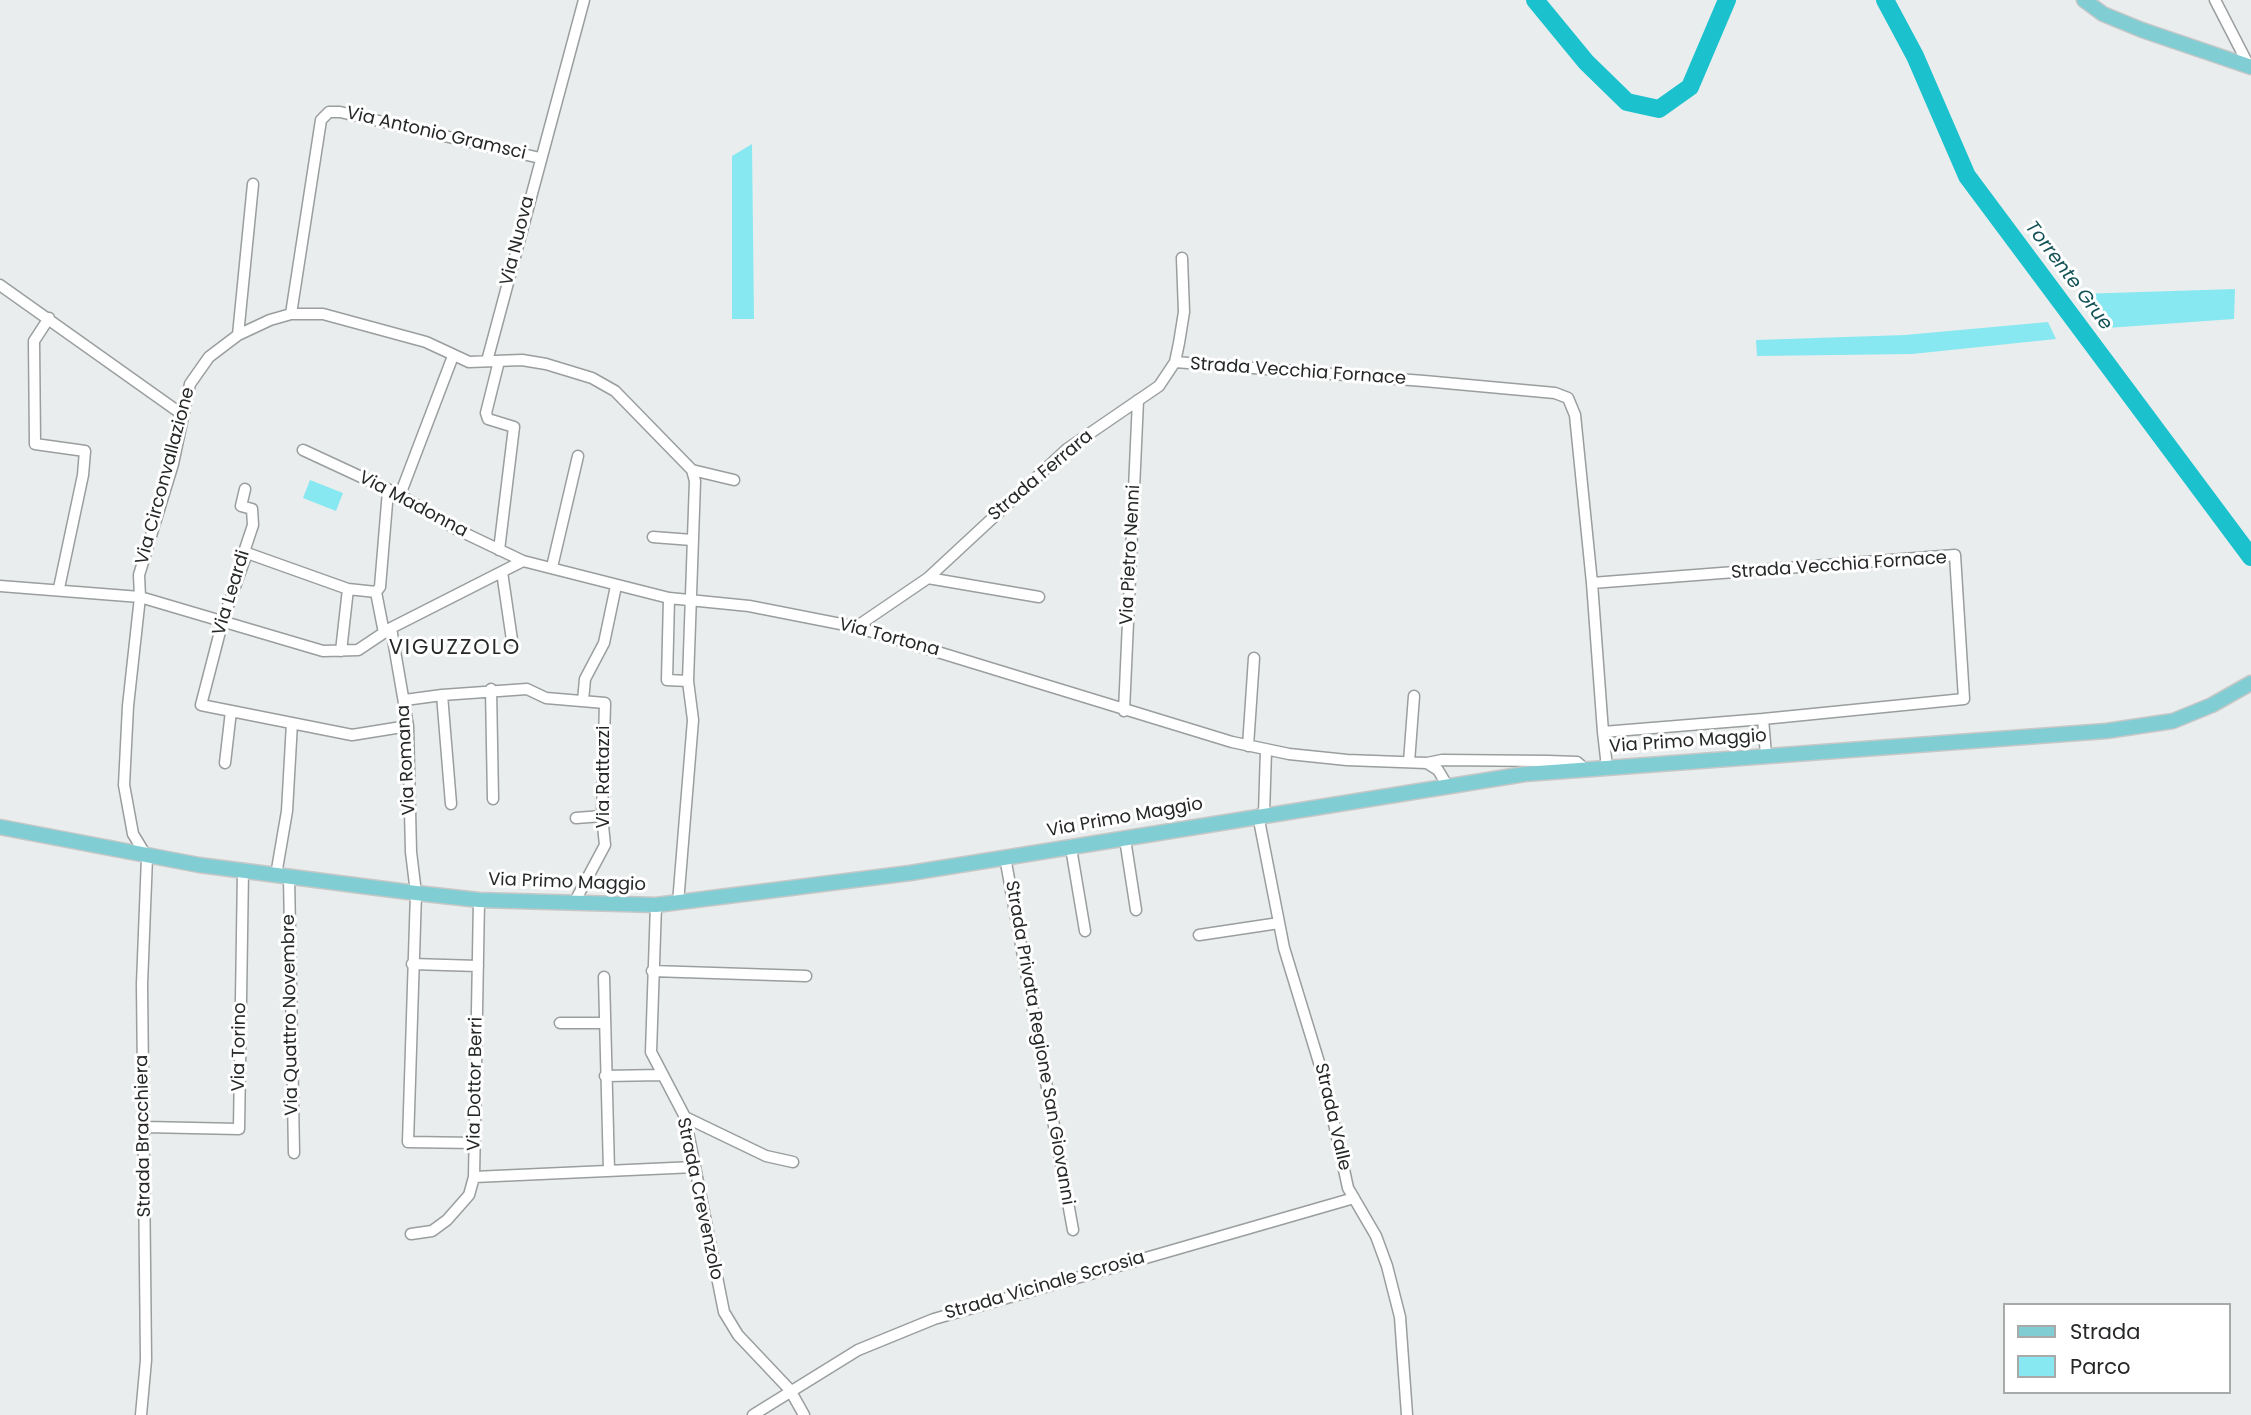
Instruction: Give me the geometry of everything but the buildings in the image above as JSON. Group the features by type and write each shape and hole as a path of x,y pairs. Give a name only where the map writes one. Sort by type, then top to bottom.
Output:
{"main road":[{"path":"2084,0 2103,13 2142,30 2250,67"},
{"name":"Via Primo Maggio","path":"0,827 147,857 416,893 479,900 656,905 750,896 1071,848 1447,785 1607,767 2106,731 2173,721 2212,705 2251,683"}],"street":[{"name":"Via Nuova","path":"499,550 514,427 488,419 486,413 493,361 540,158 584,0"},
{"path":"2215,0 2250,67"},
{"name":"Via Antonio Gramsci","path":"291,314 321,120 329,112 340,112 540,158"},
{"path":"238,335 253,184"},
{"name":"Strada Ferrara","path":"856,627 928,578 1067,449 1159,386 1175,362 1184,312 1182,258"},
{"path":"0,285 183,415"},
{"name":"Via Circonvallazione","path":"147,857 133,834 124,785 128,706 140,597 139,575 173,464 190,384 209,357 238,335 291,314 323,314 426,342 469,362 522,360 592,377 615,391 692,470"},
{"path":"48,318 34,341 35,444 85,451 83,475 59,588"},
{"path":"400,495 453,356"},
{"name":"Strada Vecchia Fornace","path":"1175,362 1555,393 1568,398 1575,415 1604,732 1964,699 1955,555 1592,583"},
{"name":"Via Pietro Nenni","path":"1124,711 1138,400"},
{"name":"Via Madonna","path":"303,450 400,495 523,561"},
{"path":"552,567 578,456"},
{"path":"678,903 693,720 688,681 695,481 692,470 734,480"},
{"name":"Via Leardi","path":"231,711 201,705 223,620 247,553 245,549 253,519 252,509 241,506 245,489"},
{"path":"247,553 348,589 376,592 380,587 388,491"},
{"path":"653,537 692,540"},
{"path":"0,586 59,588 140,597 323,651 358,650 387,631 523,561"},
{"name":"Via Tortona","path":"523,561 668,598 749,606 856,627 1124,711 1266,750 1347,760 1427,763 1577,762 1585,769"},
{"path":"502,572 512,640"},
{"path":"928,578 1039,597"},
{"path":"405,700 443,699 491,689 527,689 546,698 583,701 585,679 604,643 616,586"},
{"path":"341,650 348,589"},
{"name":"Via Romana","path":"376,592 405,700 408,726 411,852 416,893 408,1142 475,1143"},
{"path":"668,598 667,680 688,681"},
{"path":"1248,746 1254,658"},
{"path":"491,689 493,799"},
{"path":"1409,762 1414,696"},
{"path":"443,699 451,804"},
{"name":"Via Rattazzi","path":"574,902 605,845 602,816 605,703 583,701"},
{"path":"225,763 231,711 352,735 408,726"},
{"path":"1763,719 1766,755"},
{"name":"Via Quattro Novembre","path":"292,723 282,876 293,1153"},
{"path":"1604,732 1607,767"},
{"name":"Strada Valle","path":"1266,750 1261,815 1279,923 1325,1082 1348,1188 1376,1236 1390,1279 1399,1317 1407,1415"},
{"path":"1427,763 1438,770 1447,785"},
{"path":"576,818 602,816"},
{"path":"1125,839 1136,910"},
{"path":"1071,848 1085,931"},
{"name":"Strada Bracchiera","path":"141,1415 146,1360 142,984 147,857"},
{"name":"Strada Privata Regione San Giovanni","path":"1005,857 1073,1230"},
{"name":"Via Torino","path":"145,1127 239,1129 243,870"},
{"name":"Via Dottor Berri","path":"411,1234 432,1231 447,1220 469,1195 474,1177 479,900"},
{"name":"Strada Crevenzolo","path":"656,905 651,1052 685,1117 724,1312 738,1335 790,1390 804,1415"},
{"path":"1199,935 1279,923"},
{"path":"412,964 478,966"},
{"path":"652,971 806,976"},
{"path":"604,977 609,1171"},
{"path":"560,1023 605,1023"},
{"path":"605,1076 662,1075"},
{"path":"685,1117 766,1156 793,1162"},
{"path":"474,1177 695,1167"},
{"name":"Strada Vicinale Scrosia","path":"753,1415 858,1350 934,1319 1354,1198"}],"green space":[{"path":"752,144 754,319 732,319 732,156"},
{"path":"2235,289 2234,319 2107,328 2079,294"},
{"path":"2048,322 2056,339 1912,354 1757,356 1756,340 1905,335"},
{"path":"310,480 343,493 336,511 303,498"}],"waterway":[{"name":"Torrente Grue","path":"1535,0 1586,62 1627,102 1659,109 1690,87 1727,0"},
{"name":"Torrente Grue","path":"1885,0 1915,56 1967,176 2251,557"}],"district":[{"name":"VIGUZZOLO","path":"455,649"}]}
